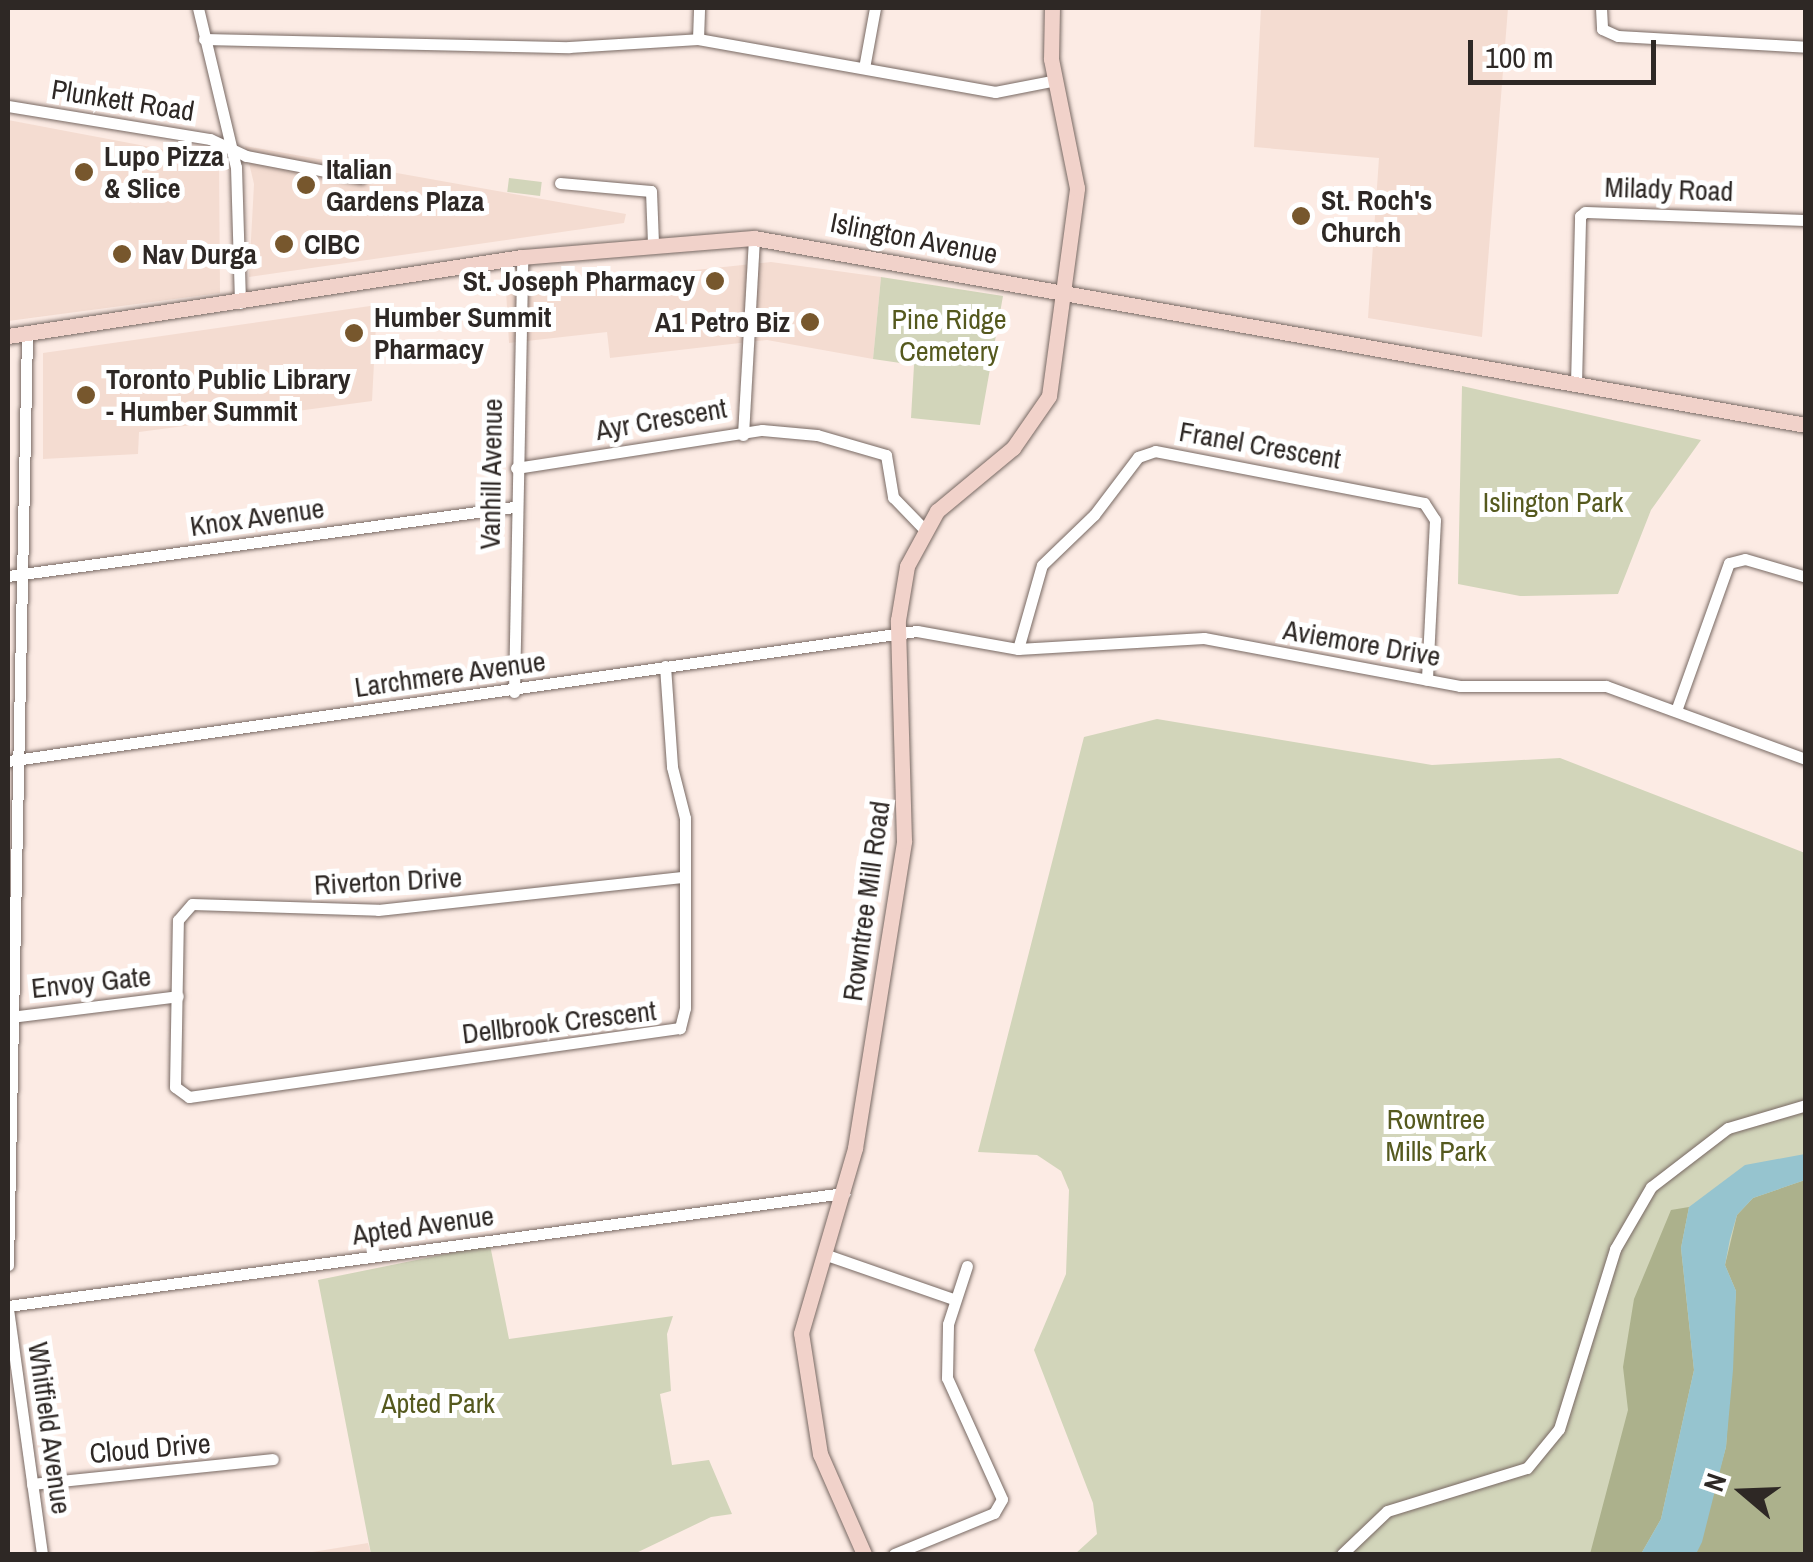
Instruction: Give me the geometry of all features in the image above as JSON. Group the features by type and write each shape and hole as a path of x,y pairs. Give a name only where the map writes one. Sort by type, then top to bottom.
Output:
{"main road":[{"name":"Rowntree Mill Road","path":"864,1554 820,1454 804,1372 803,1320 844,1194 907,808 898,631 901,589 924,529 954,494 1012,448 1042,411 1065,292 1077,188 1056,80 1052,8"},
{"name":"Islington Avenue","path":"8,336 240,304 522,258 754,238 1806,425"}],"street":[{"path":"198,8 236,167 240,304"},
{"path":"698,39 699,8"},
{"path":"864,68 875,8"},
{"path":"1602,8 1602,29 1618,36 1806,47"},
{"path":"204,39 582,47 698,39 995,92 1056,80"},
{"name":"Plunkett Road","path":"8,106 229,146 246,156 361,178"},
{"path":"560,183 651,190 653,244"},
{"name":"Milady Road","path":"1576,384 1580,216 1600,210 1806,220"},
{"name":"Ayr Crescent","path":"516,468 743,435 754,238"},
{"name":"Vanhill Avenue","path":"514,692 514,506 522,258"},
{"path":"8,1265 13,575 27,334"},
{"path":"743,435 785,431 880,449 890,462 893,497 924,529"},
{"name":"Franel Crescent","path":"1018,649 1042,565 1094,515 1138,457 1155,450 1424,503 1435,520 1436,550 1427,680"},
{"name":"Knox Avenue","path":"13,575 514,506"},
{"path":"1676,708 1729,563 1745,559 1806,577"},
{"name":"Larchmere Avenue","path":"13,760 514,692 898,631"},
{"name":"Aviemore Drive","path":"898,631 1018,649 1204,638 1486,688 1582,683 1676,708 1806,759"},
{"name":"Dellbrook Crescent","path":"178,996 174,1082 189,1096 670,1032 684,1019 685,818 672,767 665,666"},
{"name":"Riverton Drive","path":"178,996 178,920 192,904 378,910 684,877"},
{"name":"Envoy Gate","path":"10,1016 178,996"},
{"path":"1342,1554 1388,1511 1527,1468 1559,1429 1615,1249 1651,1187 1728,1128 1806,1106"},
{"name":"Apted Avenue","path":"8,1307 844,1194"},
{"path":"824,1254 953,1299"},
{"path":"894,1554 994,1513 1002,1499 947,1378 953,1299 967,1266"},
{"name":"Whitfield Avenue","path":"8,1307 42,1554"},
{"name":"Cloud Drive","path":"32,1484 273,1459"}],"shaded area":[{"path":"1261,8 1508,8 1482,337 1368,318 1379,158 1254,147"},
{"path":"8,120 219,160 220,293 8,321"},
{"path":"245,146 626,214 624,223 249,277 254,184"},
{"path":"771,262 881,277 873,359 767,340 610,358 607,332 509,343 506,290"},
{"path":"377,305 372,401 139,432 138,454 43,459 43,353"},
{"path":"368,1543 371,1554 300,1554"}],"green space":[{"path":"509,178 542,182 540,196 507,192"},
{"name":"Pine Ridge Cemetery","path":"881,277 1003,296 980,425 911,418 914,365 873,359"},
{"name":"Islington Park","path":"1462,386 1701,440 1651,510 1618,594 1520,596 1458,584"},
{"name":"Rowntree Mills Park","path":"1157,719 1432,765 1560,758 1805,853 1805,1554 1075,1554 1097,1534 1093,1503 1034,1350 1066,1274 1069,1190 1061,1171 1037,1155 978,1152 1084,737"},
{"path":"1805,1180 1805,1554 1696,1554 1726,1447 1736,1291 1725,1265 1737,1215 1753,1198"},
{"path":"1689,1207 1681,1248 1694,1370 1661,1519 1641,1554 1590,1554 1628,1410 1623,1367 1634,1299 1671,1210"},
{"name":"Apted Park","path":"490,1245 509,1339 673,1316 667,1334 671,1391 660,1394 672,1465 709,1460 732,1514 711,1517 634,1554 371,1554 318,1280"}],"water":[{"path":"1805,1154 1805,1180 1753,1198 1737,1215 1730,1239 1725,1265 1736,1291 1726,1447 1702,1542 1696,1554 1641,1554 1661,1519 1694,1370 1681,1248 1689,1207 1745,1165"}],"place":[{"name":"Lupo Pizza & Slice","path":"84,172"},
{"name":"Italian Gardens Plaza","path":"306,185"},
{"name":"St. Roch's Church","path":"1301,216"},
{"name":"CIBC","path":"284,244"},
{"name":"Nav Durga","path":"122,254"},
{"name":"St. Joseph Pharmacy","path":"715,281"},
{"name":"A1 Petro Biz","path":"810,322"},
{"name":"Humber Summit Pharmacy","path":"354,333"},
{"name":"Toronto Public Library - Humber Summit","path":"86,395"}]}
